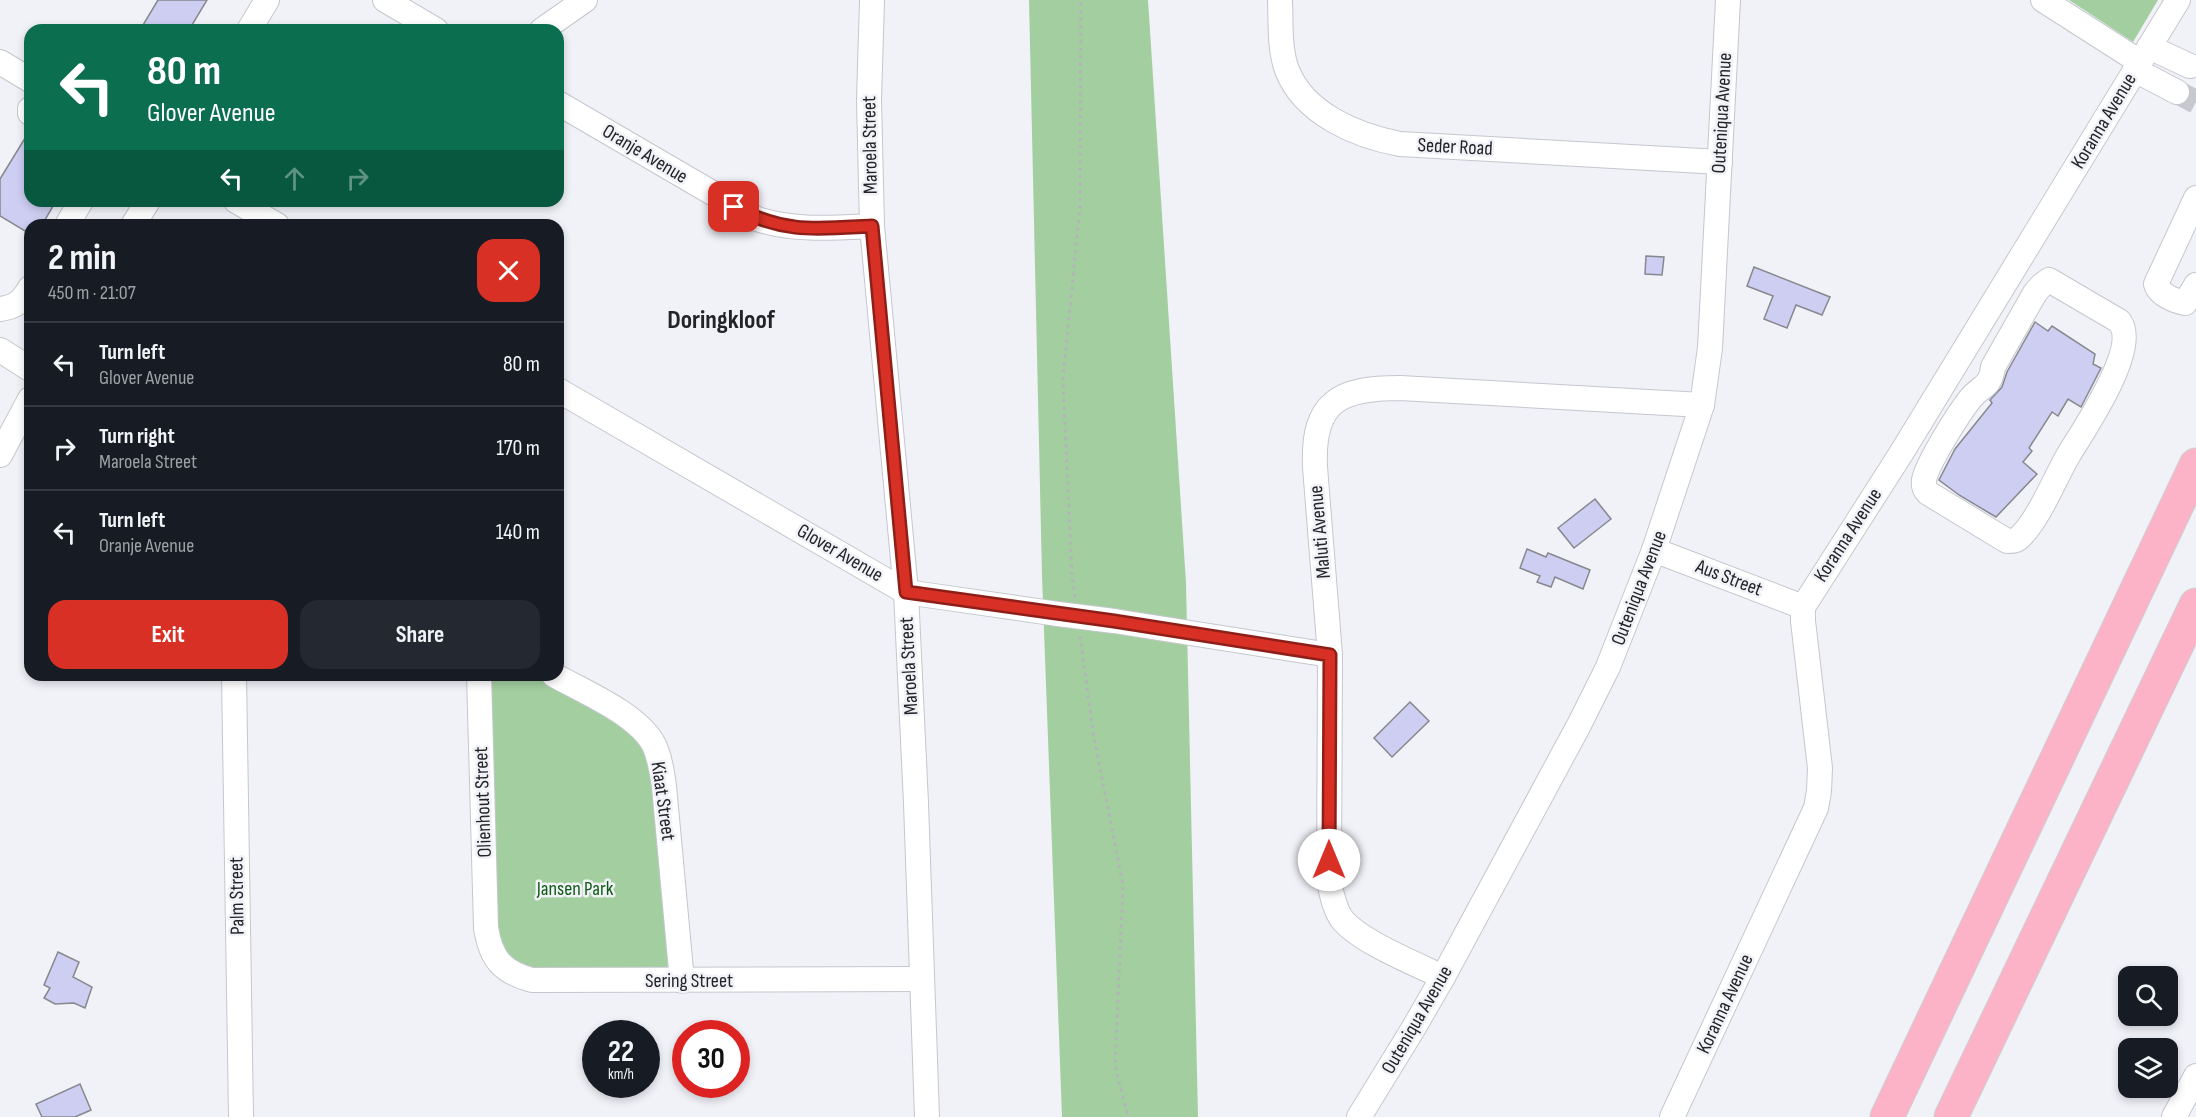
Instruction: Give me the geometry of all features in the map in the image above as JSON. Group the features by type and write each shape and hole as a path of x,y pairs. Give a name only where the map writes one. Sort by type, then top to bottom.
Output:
{"highway":[{"path":"1887,1117 2196,465"},
{"path":"1951,1117 2196,605"}],"street":[{"path":"253,24 267,0"},
{"path":"385,0 426,24"},
{"path":"551,24 585,0"},
{"name":"Maroela Street","path":"872,0 869,100 872,226 906,592 927,1117"},
{"name":"Seder Road","path":"1280,0 1283,56 1287,70 1295,84 1317,108 1366,136 1400,144 1720,162"},
{"name":"Outeniqua Avenue","path":"1359,1117 1443,976 1584,716 1608,667 1654,550 1702,405 1710,348 1728,0"},
{"path":"2043,0 2141,60 2177,92"},
{"name":"Koranna Avenue","path":"1672,1117 1816,808 1820,791 1820,768 1803,607 1964,350 2178,0"},
{"path":"2141,60 2190,66"},
{"path":"0,62 24,76"},
{"name":"Oranje Avenue","path":"564,106 757,219 777,225 816,229 872,226"},
{"path":"2196,198 2156,284 2157,289 2161,292 2185,303 2196,285"},
{"path":"246,207 267,219"},
{"path":"2049,280 2122,324 2123,338 2118,363 2102,402 2069,454 2033,519 2018,539 2012,541 2000,538 1925,489 1925,475 1934,458 1974,394 1988,384 1993,367 2035,292 2049,280"},
{"path":"0,309 11,308 24,298"},
{"path":"0,350 24,365"},
{"path":"1964,350 1993,367"},
{"path":"1946,378 1974,394"},
{"name":"Maluti Avenue","path":"1443,976 1357,933 1342,919 1333,903 1329,882 1330,655 1314,444 1316,429 1324,413 1338,400 1352,392 1370,388 1702,405"},
{"name":"Glover Avenue","path":"564,393 906,592 1066,606 1114,621 1330,655"},
{"path":"0,455 24,410"},
{"name":"Aus Street","path":"1654,550 1803,607"},
{"name":"Palm Street","path":"234,681 241,1117"},
{"name":"Olienhout Street","path":"479,681 486,928"},
{"name":"Kiaat Street","path":"564,681 628,718 640,728 653,745 660,762 682,981"},
{"name":"Sering Street","path":"486,928 493,953 499,963 504,968 532,980 922,979"},
{"path":"2174,1117 2196,1076"}],"path":[{"path":"1066,606 1072,576 1063,379 1080,206 1081,0"},
{"path":"1080,632 1093,732 1123,885 1115,1065 1128,1117"}],"green space":[{"path":"1029,0 1148,0 1186,583 1198,1117 1062,1117 1042,576"},
{"path":"2069,0 2158,0 2133,42"},
{"name":"Jansen Park","path":"483,681 556,681 617,714 657,766 676,977 496,967"}],"building":[{"path":"158,0 207,0 193,24 144,24"},
{"path":"24,140 24,207 52,207 46,219 24,219 24,230 0,216 0,179"},
{"path":"1646,256 1664,257 1662,275 1645,274"},
{"path":"1754,267 1830,297 1822,315 1796,305 1787,328 1764,319 1773,296 1747,286"},
{"path":"2035,322 2048,331 2052,326 2095,354 2093,364 2101,368 2081,407 2068,399 2058,416 2052,412 2029,448 2032,451 2023,462 2037,474 1996,517 1939,480 1955,449 2002,387 2007,372"},
{"path":"1595,499 1611,519 1574,548 1558,528"},
{"path":"1527,549 1546,557 1548,553 1590,570 1583,589 1555,577 1551,587 1537,582 1540,576 1520,568"},
{"path":"1410,702 1429,721 1392,757 1374,738"},
{"path":"58,952 79,962 73,977 92,987 85,1008 74,1003 55,1004 44,998 50,988 44,985"},
{"path":"80,1084 91,1110 75,1117 42,1117 36,1104"}],"tunnel":[{"path":"2177,92 2196,102"}],"district":[{"name":"Doringkloof","path":"721,320"}],"route":[{"path":"734,207 757,219 777,225 816,229 872,226 906,592 1114,621 1330,655 1329,860"}]}
